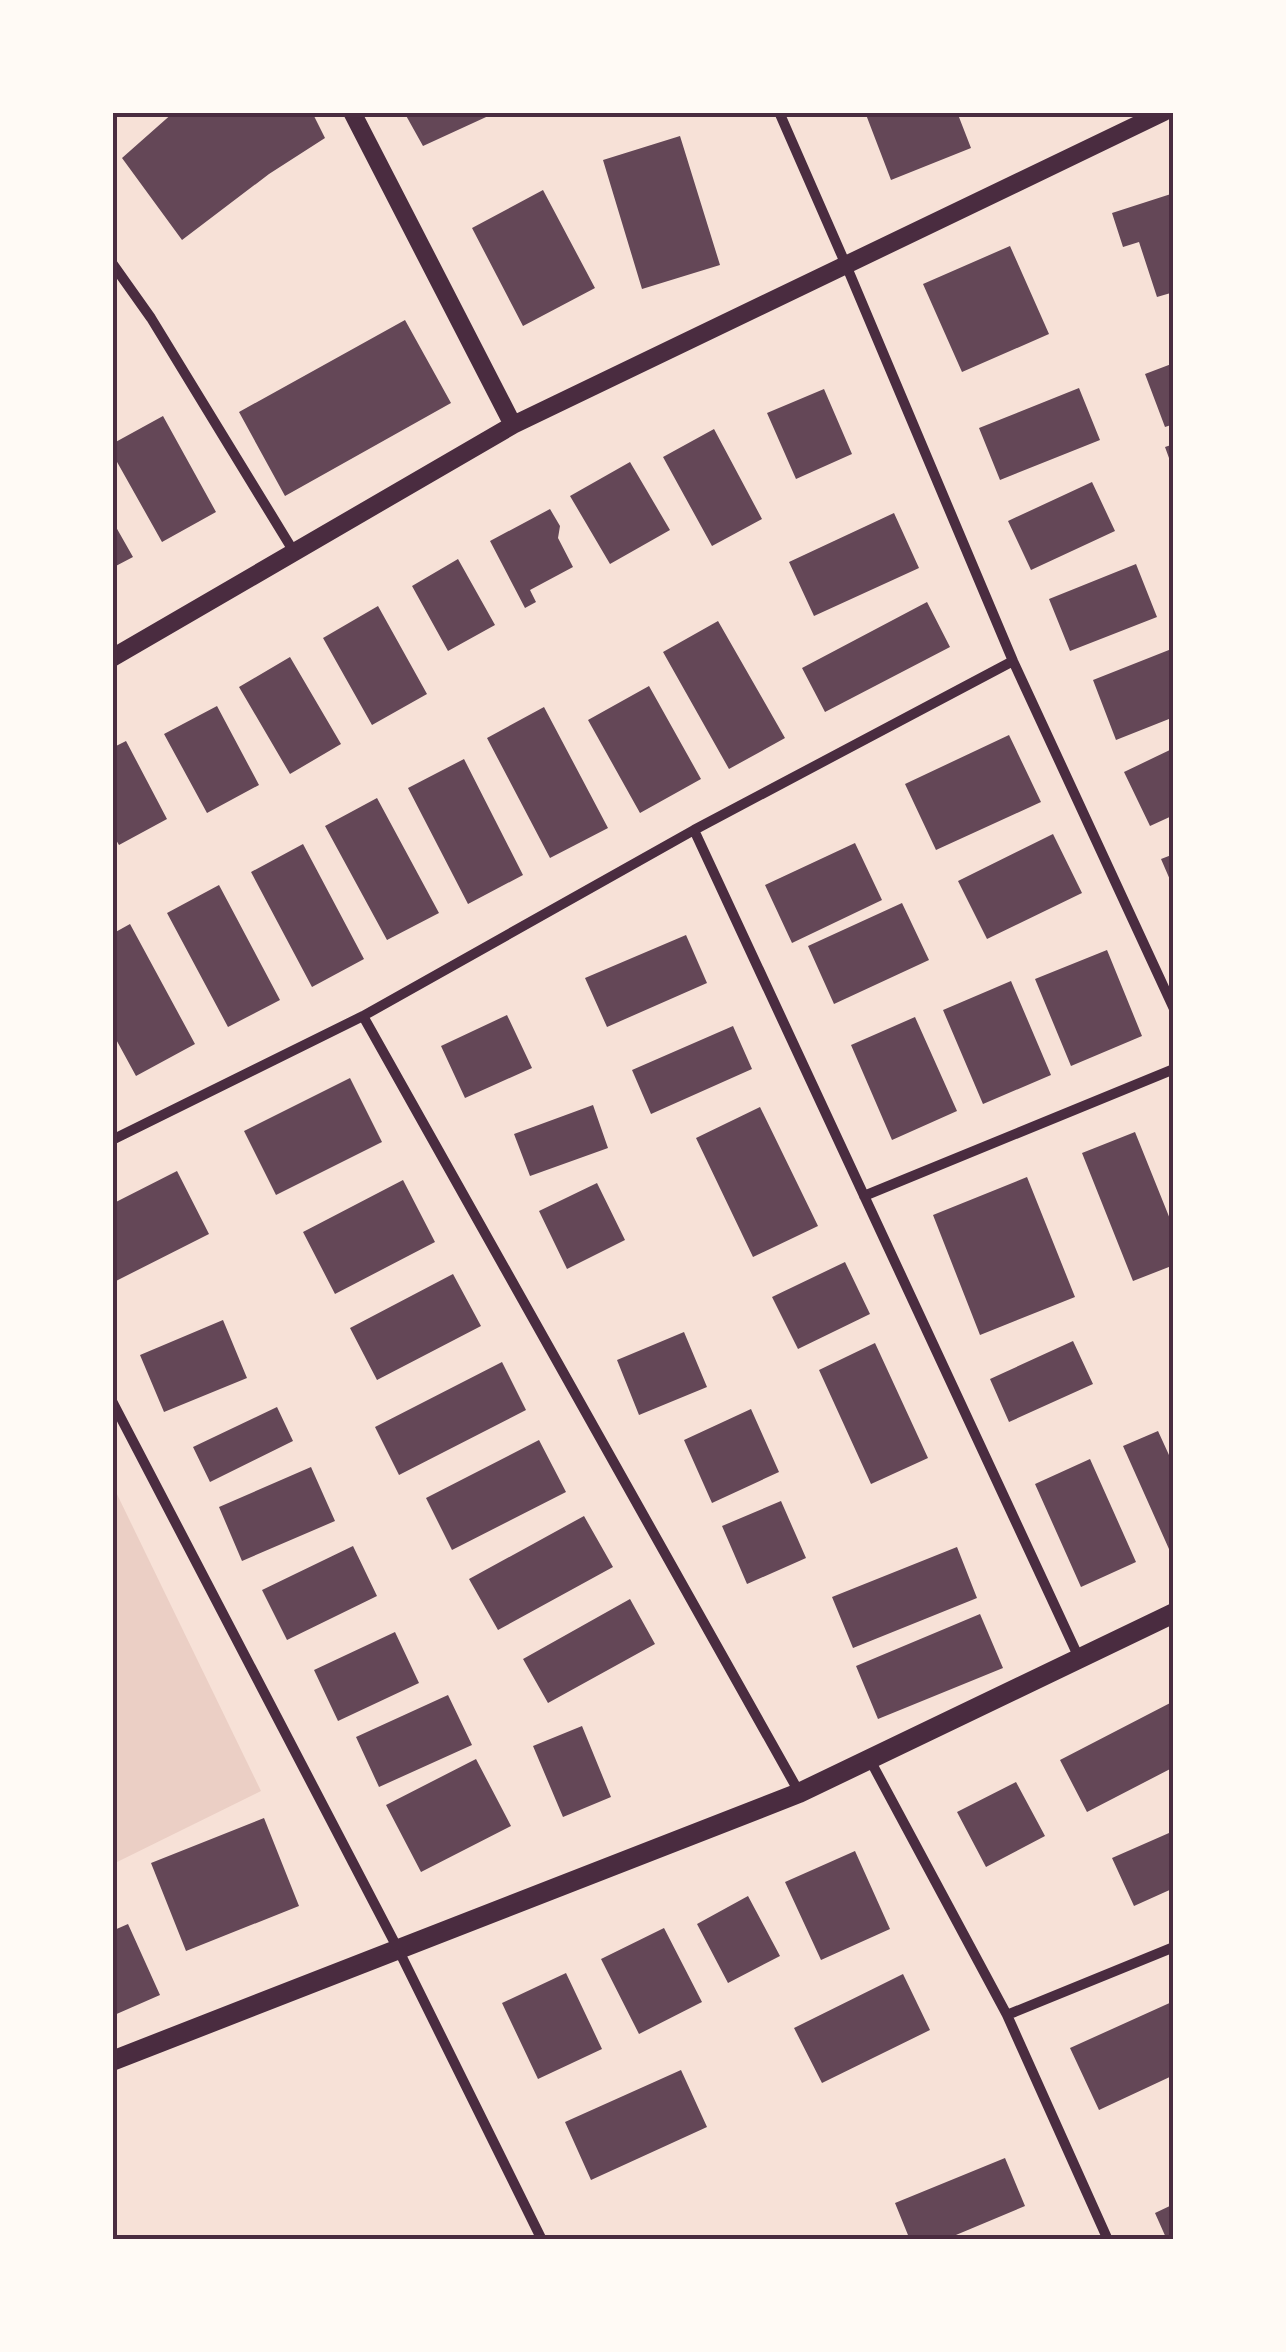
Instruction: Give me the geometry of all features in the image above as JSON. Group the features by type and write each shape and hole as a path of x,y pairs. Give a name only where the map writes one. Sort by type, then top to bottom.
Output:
{"main road":[{"path":"112,2061 799,1793 1174,1613"}],"street":[{"path":"352,112 513,425"},
{"path":"778,112 1012,661 1174,1009"},
{"path":"112,658 513,425 1164,112"},
{"path":"112,263 151,318 294,552"},
{"path":"112,1140 363,1016 694,830 1012,661"},
{"path":"694,830 1080,1660"},
{"path":"363,1016 799,1793"},
{"path":"864,1196 1174,1069"},
{"path":"112,1401 399,1952 542,2240"},
{"path":"870,1760 1007,2015 1108,2240"},
{"path":"1007,2015 1174,1948"}],"shaded area":[{"path":"113,1486 261,1791 112,1864"}],"building":[{"path":"174,112 312,112 325,138 269,174 182,240 122,158"},
{"path":"404,112 497,112 423,146"},
{"path":"865,112 957,112 971,148 891,180"},
{"path":"680,136 720,265 642,289 603,160"},
{"path":"543,190 595,288 523,326 472,228"},
{"path":"1174,193 1174,292 1157,297 1139,242 1123,247 1112,213"},
{"path":"1010,246 1049,334 962,372 923,284"},
{"path":"405,320 451,403 285,496 239,412"},
{"path":"1174,363 1174,424 1165,427 1145,374"},
{"path":"1079,388 1100,440 1000,480 979,428"},
{"path":"824,389 852,454 796,479 767,413"},
{"path":"163,416 216,512 162,542 112,453 112,444"},
{"path":"714,429 762,519 712,546 663,457"},
{"path":"1174,444 1174,469 1173,469 1165,447"},
{"path":"630,462 670,530 610,564 570,496"},
{"path":"1092,482 1115,531 1031,570 1008,521"},
{"path":"550,509 560,526 558,538 573,567 530,590 536,602 525,608 490,541"},
{"path":"894,513 919,568 814,616 789,562"},
{"path":"112,520 133,557 112,568"},
{"path":"458,559 495,625 448,651 412,586"},
{"path":"1136,564 1157,617 1070,651 1049,599"},
{"path":"927,602 950,647 825,712 802,668"},
{"path":"378,606 427,694 372,725 323,638"},
{"path":"718,621 785,738 729,769 663,652"},
{"path":"1174,648 1174,717 1116,740 1093,680"},
{"path":"290,657 341,744 290,774 239,687"},
{"path":"649,686 701,779 640,813 588,720"},
{"path":"217,706 259,785 207,813 164,734"},
{"path":"544,707 608,828 550,858 487,738"},
{"path":"1009,735 1041,802 936,850 905,784"},
{"path":"126,741 167,819 119,845 112,833 112,748"},
{"path":"1174,748 1174,815 1150,826 1124,772"},
{"path":"464,759 523,875 468,904 408,788"},
{"path":"377,798 439,913 387,940 325,826"},
{"path":"1053,834 1082,893 987,939 958,881"},
{"path":"855,843 882,900 792,943 765,885"},
{"path":"303,844 364,959 312,987 251,872"},
{"path":"1174,854 1174,889 1161,859"},
{"path":"219,885 280,1000 228,1027 167,913"},
{"path":"902,903 929,960 834,1004 808,946"},
{"path":"130,924 195,1044 136,1076 112,1032 112,934"},
{"path":"686,935 707,983 607,1027 585,978"},
{"path":"1107,950 1142,1036 1071,1066 1035,979"},
{"path":"1011,981 1051,1075 983,1104 943,1010"},
{"path":"507,1015 532,1068 465,1098 441,1046"},
{"path":"915,1017 957,1111 892,1140 851,1045"},
{"path":"733,1026 752,1069 651,1114 632,1070"},
{"path":"350,1078 382,1142 276,1195 244,1131"},
{"path":"593,1105 608,1148 530,1176 514,1134"},
{"path":"760,1107 818,1226 753,1257 696,1138"},
{"path":"1135,1132 1174,1229 1174,1265 1133,1281 1082,1153"},
{"path":"177,1171 209,1234 112,1283 112,1204"},
{"path":"1027,1177 1075,1297 980,1335 933,1215"},
{"path":"403,1180 435,1242 335,1294 303,1232"},
{"path":"597,1183 625,1240 567,1269 539,1211"},
{"path":"845,1262 870,1314 798,1349 772,1297"},
{"path":"453,1274 481,1326 377,1380 350,1328"},
{"path":"223,1320 247,1378 164,1412 140,1355"},
{"path":"684,1332 707,1387 639,1415 617,1360"},
{"path":"1073,1341 1093,1384 1009,1422 990,1379"},
{"path":"875,1343 928,1458 871,1484 819,1370"},
{"path":"502,1362 526,1410 399,1475 375,1427"},
{"path":"277,1407 293,1441 210,1482 193,1447"},
{"path":"751,1409 779,1472 712,1503 684,1440"},
{"path":"1158,1431 1174,1466 1174,1547 1169,1549 1123,1446"},
{"path":"539,1440 566,1492 452,1550 426,1498"},
{"path":"1090,1459 1136,1562 1081,1587 1035,1484"},
{"path":"311,1467 335,1521 242,1561 219,1507"},
{"path":"781,1501 806,1558 747,1584 722,1526"},
{"path":"584,1516 613,1567 498,1630 469,1579"},
{"path":"353,1546 377,1596 287,1640 262,1590"},
{"path":"957,1547 977,1598 853,1648 832,1597"},
{"path":"630,1599 655,1644 548,1703 523,1659"},
{"path":"980,1614 1003,1668 878,1719 856,1666"},
{"path":"395,1632 419,1683 338,1721 314,1670"},
{"path":"448,1695 472,1745 379,1787 356,1737"},
{"path":"1174,1701 1174,1767 1087,1812 1060,1760"},
{"path":"582,1726 611,1797 563,1817 533,1746"},
{"path":"476,1759 511,1826 421,1872 386,1805"},
{"path":"1016,1782 1045,1836 986,1867 957,1812"},
{"path":"264,1818 299,1906 186,1951 151,1863"},
{"path":"1169,1833 1174,1843 1174,1888 1134,1906 1112,1858"},
{"path":"855,1851 890,1929 821,1960 785,1882"},
{"path":"748,1896 780,1956 728,1983 697,1924"},
{"path":"128,1924 160,1995 112,2016 112,1931"},
{"path":"664,1928 702,2002 639,2034 601,1959"},
{"path":"566,1973 602,2049 538,2079 502,2003"},
{"path":"903,1974 930,2030 822,2083 794,2028"},
{"path":"1174,2001 1174,2075 1099,2110 1070,2048"},
{"path":"681,2070 707,2127 591,2180 565,2122"},
{"path":"1005,2158 1025,2206 944,2240 910,2240 895,2203"},
{"path":"1174,2204 1174,2240 1167,2240 1155,2213"}]}
